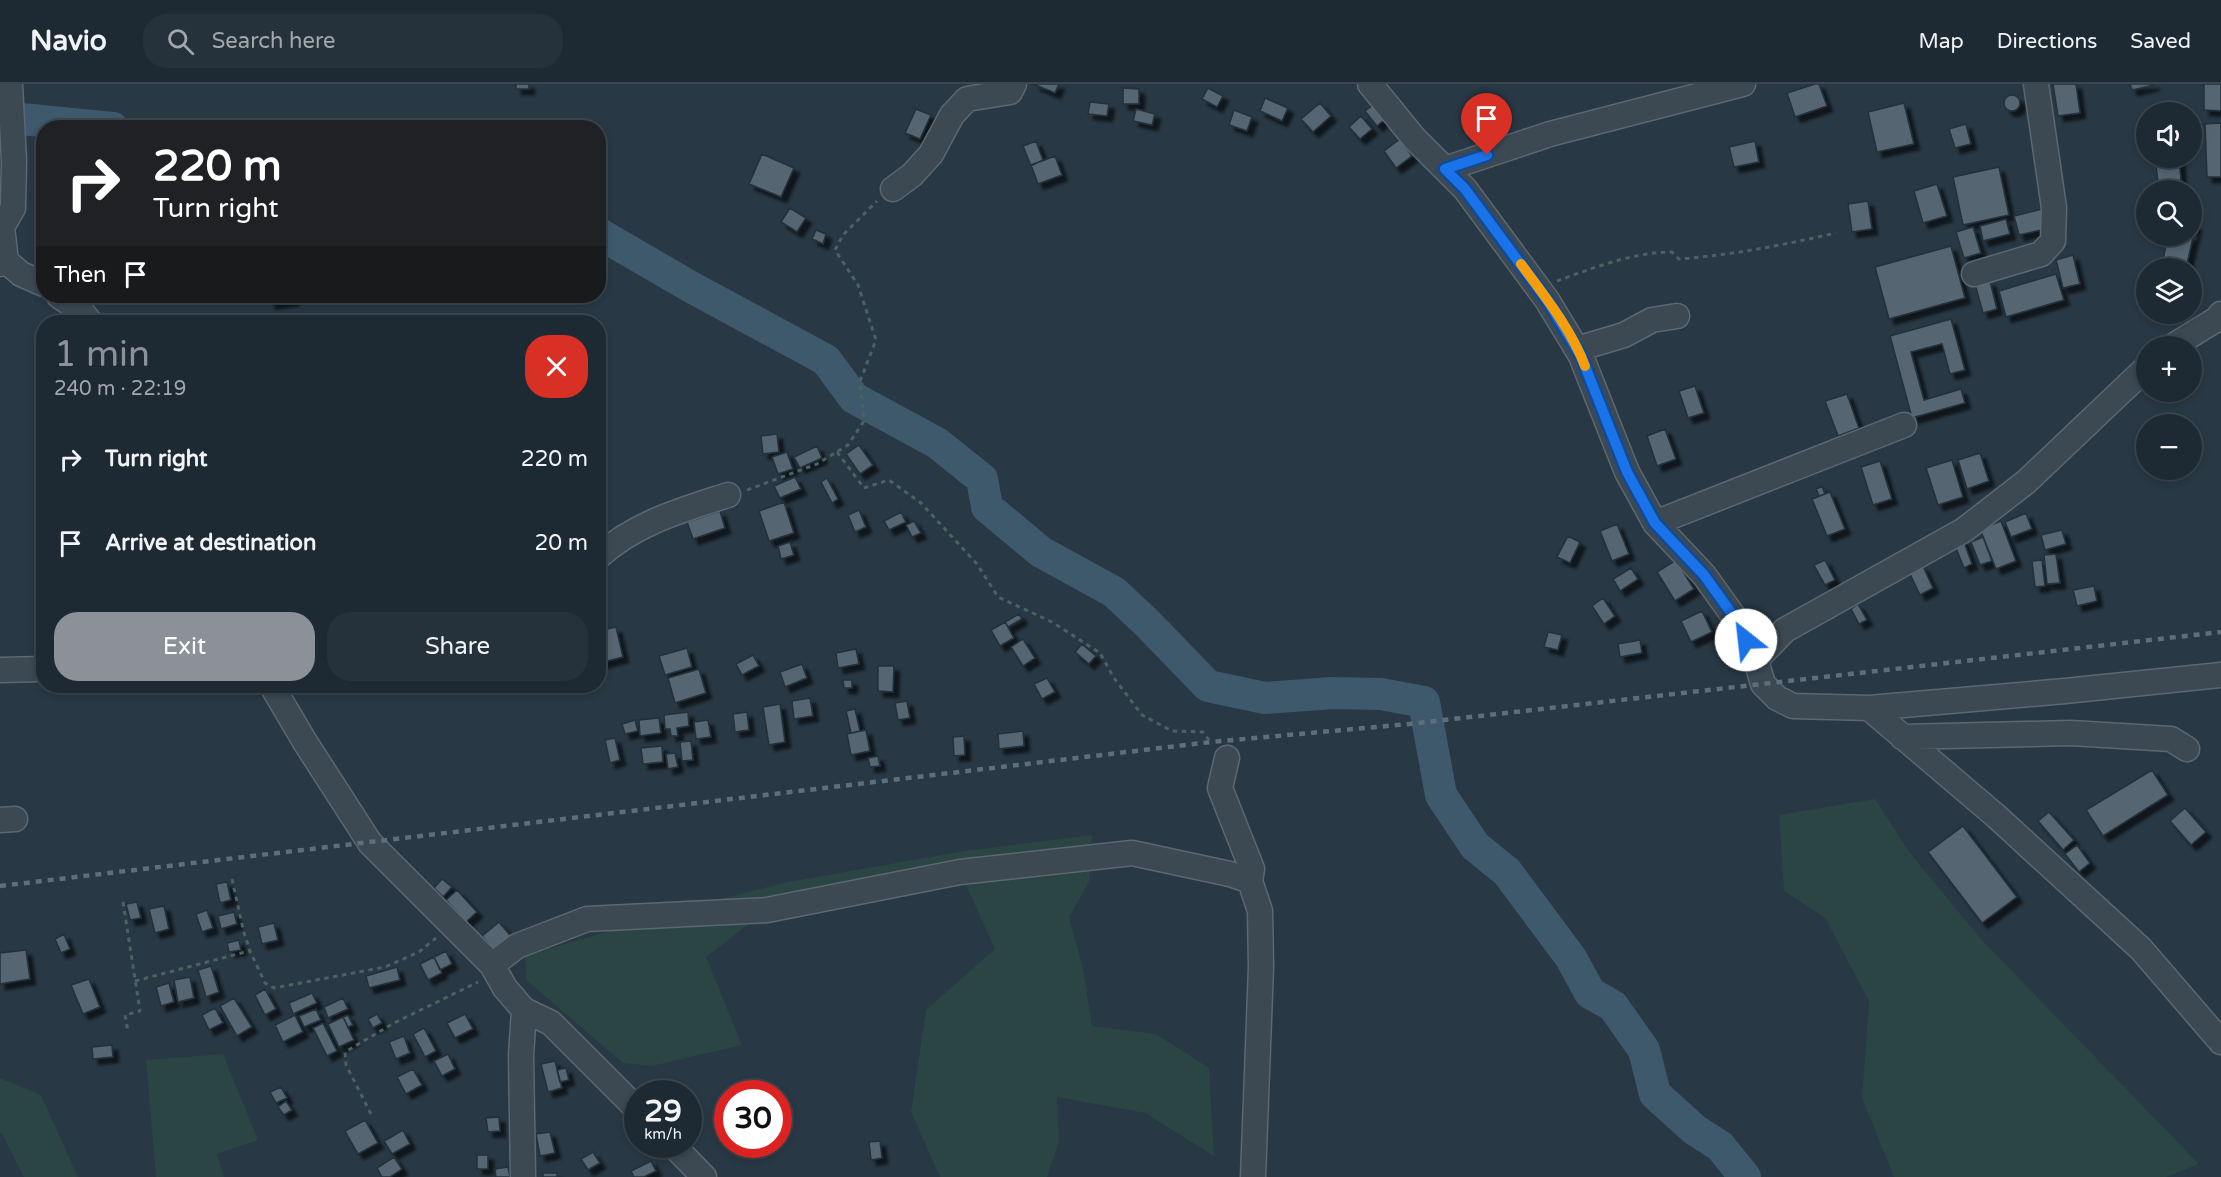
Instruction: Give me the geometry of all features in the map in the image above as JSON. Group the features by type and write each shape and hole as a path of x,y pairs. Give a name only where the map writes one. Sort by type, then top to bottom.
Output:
{"street":[{"path":"10,84 14,161 13,208 2,227 3,263 36,281"},
{"path":"893,189 912,175 931,154 952,115 967,99 1010,92 1014,84"},
{"path":"1370,84 1414,138 1465,189 1538,288 1577,349 1627,472 1655,523 1704,575 1737,621 1756,660 1763,684 1777,698 1793,706 1869,708 2065,692 2221,675"},
{"path":"1445,169 1677,92 1743,84"},
{"path":"1974,274 2042,254 2053,241 2054,208 2036,84"},
{"path":"69,303 84,315"},
{"path":"2189,336 2217,319 2221,314"},
{"path":"1577,349 1624,335 1652,320 1677,316"},
{"path":"1756,660 1785,630 1964,530 2026,482 2136,378"},
{"path":"1655,523 1904,425"},
{"path":"606,550 664,516 728,495"},
{"path":"0,670 36,669"},
{"path":"276,693 370,843 494,969 505,988 524,1010 551,1023 624,1096"},
{"path":"1869,708 1996,816 2141,949 2221,1042"},
{"path":"1902,737 2070,733 2171,740 2187,749"},
{"path":"1227,758 1220,788 1252,869 1250,881 1260,911 1261,967 1253,1177"},
{"path":"494,969 517,946 587,919 767,910 971,871 1132,853 1230,874 1250,881"},
{"path":"523,1177 521,1056 524,1010"},
{"path":"686,1158 704,1177"}],"path":[{"path":"728,495 757,487 816,464 848,445 864,421 860,381 876,340 858,285 835,250 843,236 874,204 893,189"},
{"path":"1538,288 1632,257 1660,252 1672,252 1679,259 1723,256 1768,249 1836,233"},
{"path":"837,452 864,488 889,480 921,503 977,564 998,597 1052,622 1100,653 1114,678 1142,715 1172,731 1203,732 1227,758"},
{"path":"232,879 250,951 265,983 274,988 385,967 419,952 452,925"},
{"path":"123,902 140,1011 125,1015 128,1032"},
{"path":"135,981 250,951"},
{"path":"371,1114 346,1065 345,1052 494,969"}],"green space":[{"path":"1875,799 1910,853 1981,939 2199,1164 2166,1177 1894,1177 1862,1098 1869,1001 1825,918 1784,891 1779,815"},
{"path":"1092,835 1089,882 1069,917 1083,969 1092,1026 1156,1034 1209,1068 1214,1156 1145,1113 1057,1097 1059,1141 1047,1177 940,1177 911,1112 926,1010 995,949 960,872 767,910 706,957 742,1045 652,1066 623,1063 526,980 525,956 693,906 788,882 964,851"},
{"path":"223,1054 258,1140 217,1154 224,1177 156,1177 146,1060"},
{"path":"0,1078 41,1095 78,1177 24,1177 0,1133"}],"building":[{"path":"516,84 529,84 529,89 516,89"},
{"path":"1033,84 1059,84 1055,93"},
{"path":"1819,84 1827,106 1795,117 1787,93"},
{"path":"2053,84 2076,84 2080,113 2058,116"},
{"path":"2130,84 2154,84 2154,85 2132,90"},
{"path":"2204,84 2221,84 2221,111 2204,110"},
{"path":"1123,88 1139,89 1139,104 1123,104"},
{"path":"1208,88 1223,96 1217,107 1202,99"},
{"path":"2012,95 2020,103 2012,111 2004,103"},
{"path":"1265,98 1288,108 1282,121 1260,111"},
{"path":"1378,101 1389,116 1377,126 1365,111"},
{"path":"1090,102 1109,104 1107,116 1088,114"},
{"path":"1320,103 1331,116 1313,132 1301,119"},
{"path":"1904,103 1914,144 1877,152 1868,112"},
{"path":"916,109 931,115 920,139 905,133"},
{"path":"1136,109 1155,114 1152,125 1133,121"},
{"path":"1234,110 1252,117 1247,131 1229,125"},
{"path":"1361,116 1372,129 1360,139 1349,127"},
{"path":"2221,123 2221,177 2207,177 2205,124"},
{"path":"1966,124 1971,144 1955,148 1949,129"},
{"path":"1400,139 1412,156 1396,168 1384,151"},
{"path":"1036,141 1043,160 1031,166 1023,146"},
{"path":"1755,141 1759,162 1734,167 1729,147"},
{"path":"762,154 794,168 781,197 749,184"},
{"path":"1055,156 1062,175 1038,184 1031,165"},
{"path":"1999,167 2009,215 1963,225 1953,177"},
{"path":"2156,168 2180,168 2181,180 2158,180"},
{"path":"1937,184 1947,216 1923,223 1914,191"},
{"path":"1868,201 1872,229 1852,232 1848,204"},
{"path":"790,208 806,218 797,232 781,222"},
{"path":"2042,209 2046,229 2019,235 2014,216"},
{"path":"2006,219 2010,234 1983,241 1980,226"},
{"path":"1973,227 1981,253 1964,258 1956,232"},
{"path":"816,230 826,234 823,244 812,239"},
{"path":"1951,246 1965,298 1889,319 1875,267"},
{"path":"2166,246 2191,246 2188,258 2163,258"},
{"path":"2073,255 2080,284 2063,288 2056,260"},
{"path":"2056,274 2064,300 2006,317 1999,291"},
{"path":"1990,281 1997,309 1983,313 1975,284"},
{"path":"1951,319 1965,370 1950,374 1942,344 1911,352 1924,400 1961,389 1965,403 1912,418 1890,336"},
{"path":"1695,386 1704,413 1688,418 1679,391"},
{"path":"1847,394 1859,428 1838,436 1825,401"},
{"path":"1665,429 1676,459 1657,466 1647,436"},
{"path":"777,434 779,452 763,454 761,436"},
{"path":"859,445 873,465 860,474 846,454"},
{"path":"817,446 822,458 800,468 794,457"},
{"path":"787,452 793,469 778,474 772,457"},
{"path":"1980,453 1989,481 1967,489 1958,460"},
{"path":"1952,460 1963,497 1938,505 1926,468"},
{"path":"1880,461 1892,499 1873,505 1861,467"},
{"path":"795,477 801,489 780,498 774,486"},
{"path":"827,478 838,499 832,503 821,482"},
{"path":"1822,486 1825,494 1819,496 1816,489"},
{"path":"1830,492 1845,529 1827,536 1812,499"},
{"path":"784,502 794,533 769,541 759,511"},
{"path":"859,510 866,527 855,532 848,515"},
{"path":"720,511 725,528 693,539 687,522"},
{"path":"901,512 906,522 889,530 884,521"},
{"path":"2026,513 2032,529 2011,537 2005,522"},
{"path":"914,521 921,533 912,537 906,525"},
{"path":"2001,521 2016,561 1996,569 1980,529"},
{"path":"1617,524 1629,554 1612,561 1600,531"},
{"path":"2062,530 2066,544 2045,550 2041,535"},
{"path":"1568,536 1580,542 1570,563 1557,557"},
{"path":"1983,537 1992,561 1980,565 1971,542"},
{"path":"1963,539 1972,564 1964,568 1954,543"},
{"path":"790,542 794,555 781,559 778,546"},
{"path":"2056,554 2060,583 2047,584 2044,555"},
{"path":"1676,560 1694,589 1675,601 1657,572"},
{"path":"1825,560 1835,580 1825,585 1814,565"},
{"path":"2042,560 2045,586 2035,587 2032,561"},
{"path":"1923,566 1933,588 1920,595 1909,572"},
{"path":"1631,568 1638,579 1620,591 1613,579"},
{"path":"2094,586 2097,601 2077,606 2073,590"},
{"path":"1603,598 1615,616 1604,624 1592,606"},
{"path":"1858,604 1867,620 1859,624 1851,609"},
{"path":"1702,611 1712,632 1691,642 1681,621"},
{"path":"1019,614 1022,619 1008,627 1005,622"},
{"path":"1005,622 1014,638 1000,646 991,630"},
{"path":"616,627 623,657 606,661 606,629"},
{"path":"1548,632 1562,635 1558,650 1544,647"},
{"path":"1023,639 1035,658 1023,666 1011,647"},
{"path":"1640,640 1642,653 1620,657 1618,644"},
{"path":"1082,644 1096,656 1089,664 1075,652"},
{"path":"687,648 692,667 665,675 659,656"},
{"path":"856,649 859,664 838,668 836,653"},
{"path":"753,655 759,666 742,675 736,664"},
{"path":"802,664 807,678 785,687 780,672"},
{"path":"878,666 894,666 893,692 878,691"},
{"path":"699,669 706,693 675,703 668,678"},
{"path":"1047,678 1055,692 1042,699 1034,684"},
{"path":"843,680 852,680 852,688 844,688"},
{"path":"810,698 813,716 794,719 792,701"},
{"path":"907,701 910,718 898,720 895,703"},
{"path":"780,704 785,742 769,745 763,707"},
{"path":"855,709 860,731 851,733 846,711"},
{"path":"688,712 689,726 677,728 678,736 671,736 670,729 665,729 664,715"},
{"path":"747,712 749,730 735,732 733,714"},
{"path":"659,718 661,733 640,736 639,720"},
{"path":"635,720 638,731 625,734 622,724"},
{"path":"708,720 711,737 696,739 694,722"},
{"path":"866,730 870,751 851,755 847,734"},
{"path":"1023,731 1024,746 999,749 998,734"},
{"path":"964,736 965,755 954,756 953,737"},
{"path":"615,738 620,760 610,763 605,740"},
{"path":"691,741 693,760 682,761 680,742"},
{"path":"662,746 663,762 643,764 641,748"},
{"path":"675,753 678,767 668,769 666,754"},
{"path":"878,756 880,766 870,767 868,758"},
{"path":"2152,770 2168,795 2103,836 2086,810"},
{"path":"2185,808 2206,832 2191,845 2170,821"},
{"path":"2049,812 2074,840 2063,850 2038,821"},
{"path":"1963,826 2017,897 1982,923 1928,852"},
{"path":"2077,845 2090,863 2079,872 2065,854"},
{"path":"442,879 452,887 443,897 434,888"},
{"path":"227,882 231,900 220,903 216,884"},
{"path":"457,890 477,912 466,922 446,900"},
{"path":"137,902 141,918 130,920 126,904"},
{"path":"164,906 169,929 155,933 149,909"},
{"path":"207,910 213,928 202,932 196,914"},
{"path":"234,912 237,924 221,929 218,916"},
{"path":"499,922 514,940 497,954 482,936"},
{"path":"274,923 278,940 262,944 258,927"},
{"path":"64,934 70,949 61,953 55,939"},
{"path":"239,940 241,950 229,952 227,943"},
{"path":"26,950 30,979 0,984 0,953"},
{"path":"446,951 452,964 440,970 434,957"},
{"path":"434,957 442,973 428,980 420,964"},
{"path":"211,966 219,992 206,997 198,970"},
{"path":"397,967 400,980 369,988 366,976"},
{"path":"190,977 194,998 178,1002 174,980"},
{"path":"89,979 100,1007 83,1014 71,985"},
{"path":"169,983 174,1002 161,1006 156,987"},
{"path":"265,989 276,1009 265,1015 255,995"},
{"path":"312,993 317,1003 293,1014 289,1003"},
{"path":"234,998 252,1027 237,1036 220,1006"},
{"path":"343,998 348,1009 328,1018 324,1007"},
{"path":"215,1008 223,1023 209,1030 202,1015"},
{"path":"316,1009 321,1020 304,1027 299,1016"},
{"path":"377,1014 382,1023 373,1028 368,1019"},
{"path":"465,1014 473,1029 455,1038 447,1023"},
{"path":"295,1015 303,1032 283,1042 275,1025"},
{"path":"348,1015 353,1025 348,1027 343,1017"},
{"path":"343,1017 354,1040 339,1047 328,1024"},
{"path":"323,1023 337,1051 327,1056 313,1028"},
{"path":"424,1028 436,1051 425,1057 413,1034"},
{"path":"404,1036 410,1053 396,1059 389,1042"},
{"path":"112,1045 113,1057 93,1059 92,1047"},
{"path":"448,1054 455,1069 442,1076 434,1061"},
{"path":"555,1061 562,1088 548,1092 541,1064"},
{"path":"566,1068 569,1080 560,1082 557,1070"},
{"path":"413,1069 422,1085 406,1094 397,1077"},
{"path":"281,1087 287,1098 276,1103 270,1092"},
{"path":"286,1101 292,1110 284,1115 278,1107"},
{"path":"499,1117 500,1131 488,1132 486,1118"},
{"path":"365,1120 378,1143 358,1154 345,1131"},
{"path":"403,1130 410,1144 392,1154 384,1141"},
{"path":"550,1132 555,1153 540,1156 536,1134"},
{"path":"880,1141 882,1158 871,1160 869,1142"},
{"path":"593,1152 600,1163 588,1170 581,1159"},
{"path":"477,1155 488,1155 488,1169 477,1169"},
{"path":"394,1157 402,1169 390,1177 382,1177 377,1168"},
{"path":"651,1161 656,1171 644,1177 634,1177 631,1171"},
{"path":"508,1167 510,1177 496,1177 495,1169"},
{"path":"543,1173 557,1173 557,1177 543,1177"}],"waterway":[{"path":"0,117 36,121"},
{"path":"606,238 691,287 826,360 854,398 937,443 982,479 987,507 1041,552 1114,592 1208,686 1265,698 1333,693 1381,694 1424,702 1441,795 1475,846 1507,872 1571,958 1590,993 1613,1006 1644,1050 1655,1094 1695,1130 1720,1146 1745,1177"}],"railway":[{"path":"0,886 1211,742 1409,724 2221,632"}],"slow traffic":[{"path":"1521,264 1547,300 1585,366"}],"route":[{"path":"1487,155 1445,169 1465,189 1547,300 1581,356 1627,472 1655,523 1704,575 1737,621 1746,640"}]}
